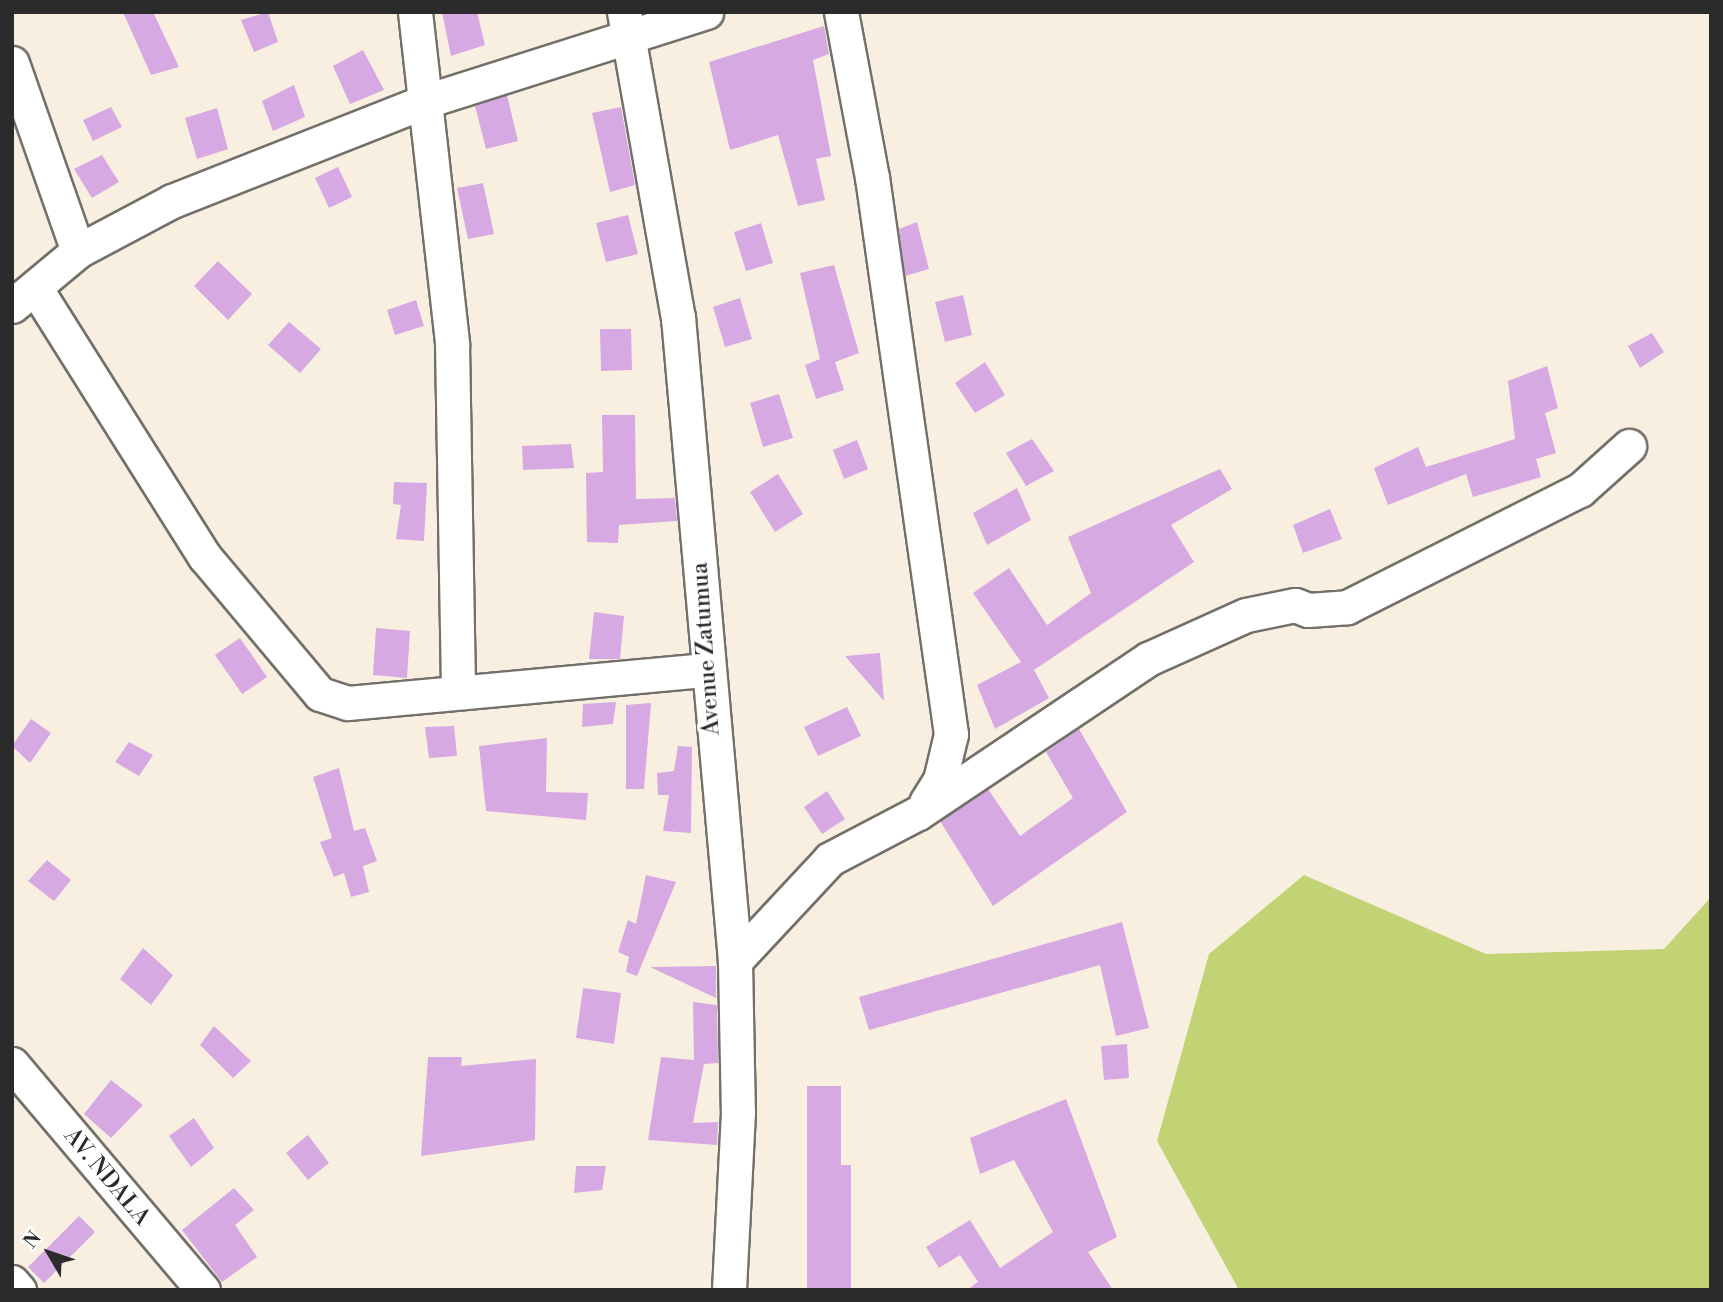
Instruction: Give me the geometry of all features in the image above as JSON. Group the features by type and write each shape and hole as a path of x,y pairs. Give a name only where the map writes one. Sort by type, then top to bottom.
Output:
{"street":[{"path":"415,12 452,344 458,689"},
{"path":"705,670 458,689 348,703 320,694 205,557 24,298 78,251 172,201 426,101 627,26 706,12"},
{"path":"841,12 872,177 951,734 940,780 918,813"},
{"name":"Avenue Zatumua","path":"627,26 678,317 695,474 705,670 735,961 738,1112 729,1290"},
{"path":"12,63 78,251"},
{"path":"735,961 773,927 813,872 857,841 918,813 1148,659 1246,615 1283,606 1347,607 1580,490 1629,446"},
{"name":"AV. NDALA","path":"12,1064 203,1290"},
{"path":"12,1282 19,1290"}],"green space":[{"path":"1304,875 1486,954 1664,949 1711,897 1711,1290 1239,1290 1157,1141 1209,954"}],"building":[{"path":"123,12 153,12 179,67 151,75"},
{"path":"268,12 278,42 254,52 241,20"},
{"path":"442,12 477,12 485,45 451,56"},
{"path":"824,26 829,54 813,60 831,156 816,159 825,200 798,206 778,135 730,150 709,62"},
{"path":"363,50 384,90 350,104 333,66"},
{"path":"294,85 305,117 273,131 262,101"},
{"path":"507,95 518,141 486,149 475,106"},
{"path":"111,107 122,127 93,141 83,120"},
{"path":"621,107 635,185 610,192 592,113"},
{"path":"217,108 228,149 197,159 185,118"},
{"path":"102,155 119,182 92,198 74,169"},
{"path":"338,167 352,197 329,208 315,178"},
{"path":"483,183 494,234 468,239 457,188"},
{"path":"628,215 638,254 606,262 596,223"},
{"path":"917,222 929,269 905,276 899,229"},
{"path":"761,223 773,263 746,271 734,232"},
{"path":"218,261 252,294 228,320 194,286"},
{"path":"834,265 859,353 835,362 844,390 816,399 805,365 820,359 800,273"},
{"path":"963,295 972,335 945,342 935,302"},
{"path":"740,298 752,339 725,347 713,307"},
{"path":"416,300 424,326 395,335 387,310"},
{"path":"289,322 321,349 300,373 268,345"},
{"path":"600,329 631,329 632,370 601,371"},
{"path":"1652,333 1664,352 1640,368 1628,346"},
{"path":"985,362 1005,395 975,413 955,383"},
{"path":"1547,366 1558,408 1545,413 1556,453 1536,459 1541,477 1473,497 1466,474 1388,505 1374,468 1418,447 1426,467 1515,439 1508,381"},
{"path":"779,394 793,438 763,447 750,403"},
{"path":"602,415 635,415 636,499 675,498 677,521 619,525 618,543 587,542 586,473 603,472"},
{"path":"1032,439 1054,471 1026,486 1006,453"},
{"path":"857,440 868,469 844,479 833,450"},
{"path":"571,444 574,468 523,470 522,446"},
{"path":"1220,469 1232,489 1171,525 1194,562 1034,670 1049,698 995,729 977,685 1021,662 973,593 1009,568 1047,625 1091,593 1068,537"},
{"path":"778,474 803,514 775,532 750,492"},
{"path":"394,482 427,483 424,541 396,539 401,505 393,504"},
{"path":"1017,488 1031,520 987,545 973,513"},
{"path":"1330,509 1342,539 1303,553 1293,525"},
{"path":"594,612 624,616 620,659 589,659"},
{"path":"376,628 410,631 407,678 373,675"},
{"path":"240,638 267,677 242,694 215,655"},
{"path":"880,653 884,701 845,656"},
{"path":"616,702 613,724 582,727 583,704"},
{"path":"651,703 644,789 626,789 626,705"},
{"path":"847,707 861,736 818,756 804,727"},
{"path":"31,719 51,733 30,763 12,746"},
{"path":"454,726 457,756 429,758 425,727"},
{"path":"1079,729 1127,812 993,906 940,821 988,789 1020,836 1073,798 1046,752"},
{"path":"547,738 546,792 588,793 586,820 486,811 479,746"},
{"path":"129,742 153,755 139,776 115,762"},
{"path":"678,746 692,747 691,833 663,831 669,795 658,795 657,773 674,771"},
{"path":"339,768 354,831 365,828 377,861 363,866 369,892 351,897 344,873 334,877 320,842 332,838 313,777"},
{"path":"827,791 845,819 822,834 804,807"},
{"path":"47,860 71,880 54,901 28,881"},
{"path":"646,875 676,882 637,976 626,972 629,957 618,952 628,920 636,924"},
{"path":"1122,922 1149,1028 1116,1036 1100,965 869,1030 859,997"},
{"path":"143,948 173,975 151,1005 120,979"},
{"path":"716,966 716,998 650,967"},
{"path":"583,988 621,993 614,1044 576,1038"},
{"path":"693,1002 717,1005 718,1063 704,1064 693,1123 718,1122 717,1145 648,1140 661,1057 694,1060"},
{"path":"214,1026 251,1061 233,1078 200,1045"},
{"path":"1127,1044 1129,1078 1104,1080 1101,1046"},
{"path":"428,1057 462,1057 461,1066 536,1059 535,1140 421,1156"},
{"path":"111,1080 143,1105 111,1138 84,1114"},
{"path":"807,1086 841,1086 841,1165 851,1165 851,1290 807,1290"},
{"path":"1066,1099 1117,1237 1088,1252 1113,1290 967,1290 978,1282 960,1255 939,1268 926,1247 970,1220 1000,1268 1053,1232 1014,1160 980,1174 970,1138"},
{"path":"194,1118 214,1148 191,1167 169,1136"},
{"path":"308,1135 329,1163 308,1180 286,1153"},
{"path":"576,1166 606,1166 602,1190 574,1193"},
{"path":"234,1188 254,1210 235,1225 257,1257 222,1282 182,1230"},
{"path":"79,1216 95,1232 44,1283 28,1267"}]}
